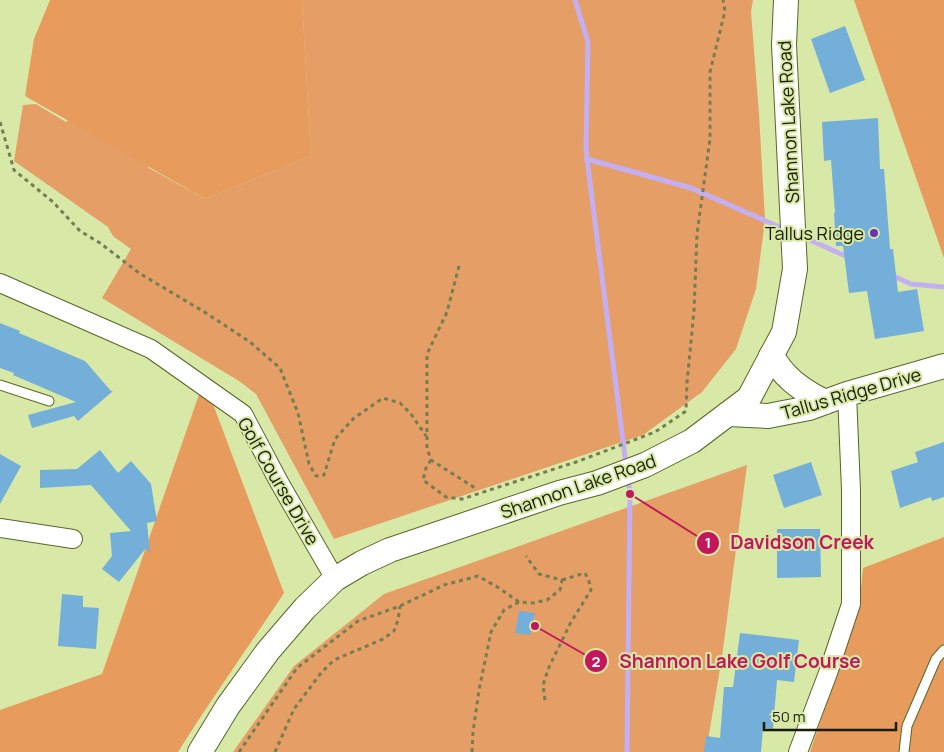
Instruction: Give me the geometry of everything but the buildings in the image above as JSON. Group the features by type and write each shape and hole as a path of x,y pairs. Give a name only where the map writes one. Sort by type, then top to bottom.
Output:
{"main road":[{"name":"Shannon Lake Road","path":"200,752 228,706 268,651 304,608 335,579 362,563 390,550 559,493 597,483 645,465 692,441 749,398 784,332 795,269 784,45 786,0"},
{"path":"771,356 785,374 805,392 836,398"},
{"name":"Tallus Ridge Drive","path":"728,414 768,416 809,408 836,398 944,366"}],"street":[{"name":"Golf Course Drive","path":"0,282 151,349 243,414 279,482 335,579"},
{"path":"798,752 828,673 851,604 850,490 836,398"},
{"path":"0,528 72,539"}],"lane":[{"path":"0,385 49,401"},
{"path":"904,752 907,726 936,659 944,650"}],"path":[{"path":"431,460 426,468 423,480 446,497 462,499 579,461 656,432 686,410 694,311 697,234 710,139 710,72 725,10 723,0"},
{"path":"0,122 14,170 53,202 80,232 100,243 139,273 250,342 280,368 298,413 309,464 316,476 324,475 335,439 354,418 383,398 400,403 411,414 426,436"},
{"path":"460,266 447,312 427,354 426,436 431,460 475,488"},
{"path":"526,556 539,574 562,580 585,573 591,590 571,622 549,667 543,685 545,700"},
{"path":"239,752 297,668 358,621 400,606 444,584 478,576 518,602 533,603 546,600 560,590 562,580"},
{"path":"472,752 479,690 491,632 504,610 518,602"},
{"path":"275,752 294,709 321,673 334,660 383,639 394,631 400,606"}],"shaded area":[{"path":"50,0 302,0 311,156 205,199 25,96 34,39"},
{"path":"302,0 753,0 751,12 765,220 756,289 736,349 702,392 643,435 334,539 256,394 239,381 102,298 131,249 113,236 108,227 14,161 23,105 36,104 66,122 76,116 132,146 149,168 205,199 311,156"},
{"path":"854,0 944,0 944,258"},
{"path":"204,380 284,593 178,752 0,752 0,710 102,674"},
{"path":"747,465 722,657 706,752 233,752 294,666 384,594"},
{"path":"944,537 944,752 810,752 859,608 863,568"}],"waterway":[{"path":"575,0 588,42 586,148 626,465"},
{"path":"587,159 691,188 786,230"},
{"path":"801,236 848,257"},
{"path":"891,275 911,284 944,287"},
{"path":"627,752 630,494 628,478"}],"place":[{"name":"Tallus Ridge","path":"874,233"},
{"name":"Davidson Creek","path":"630,494"},
{"name":"Shannon Lake Golf Course","path":"535,626"}]}
